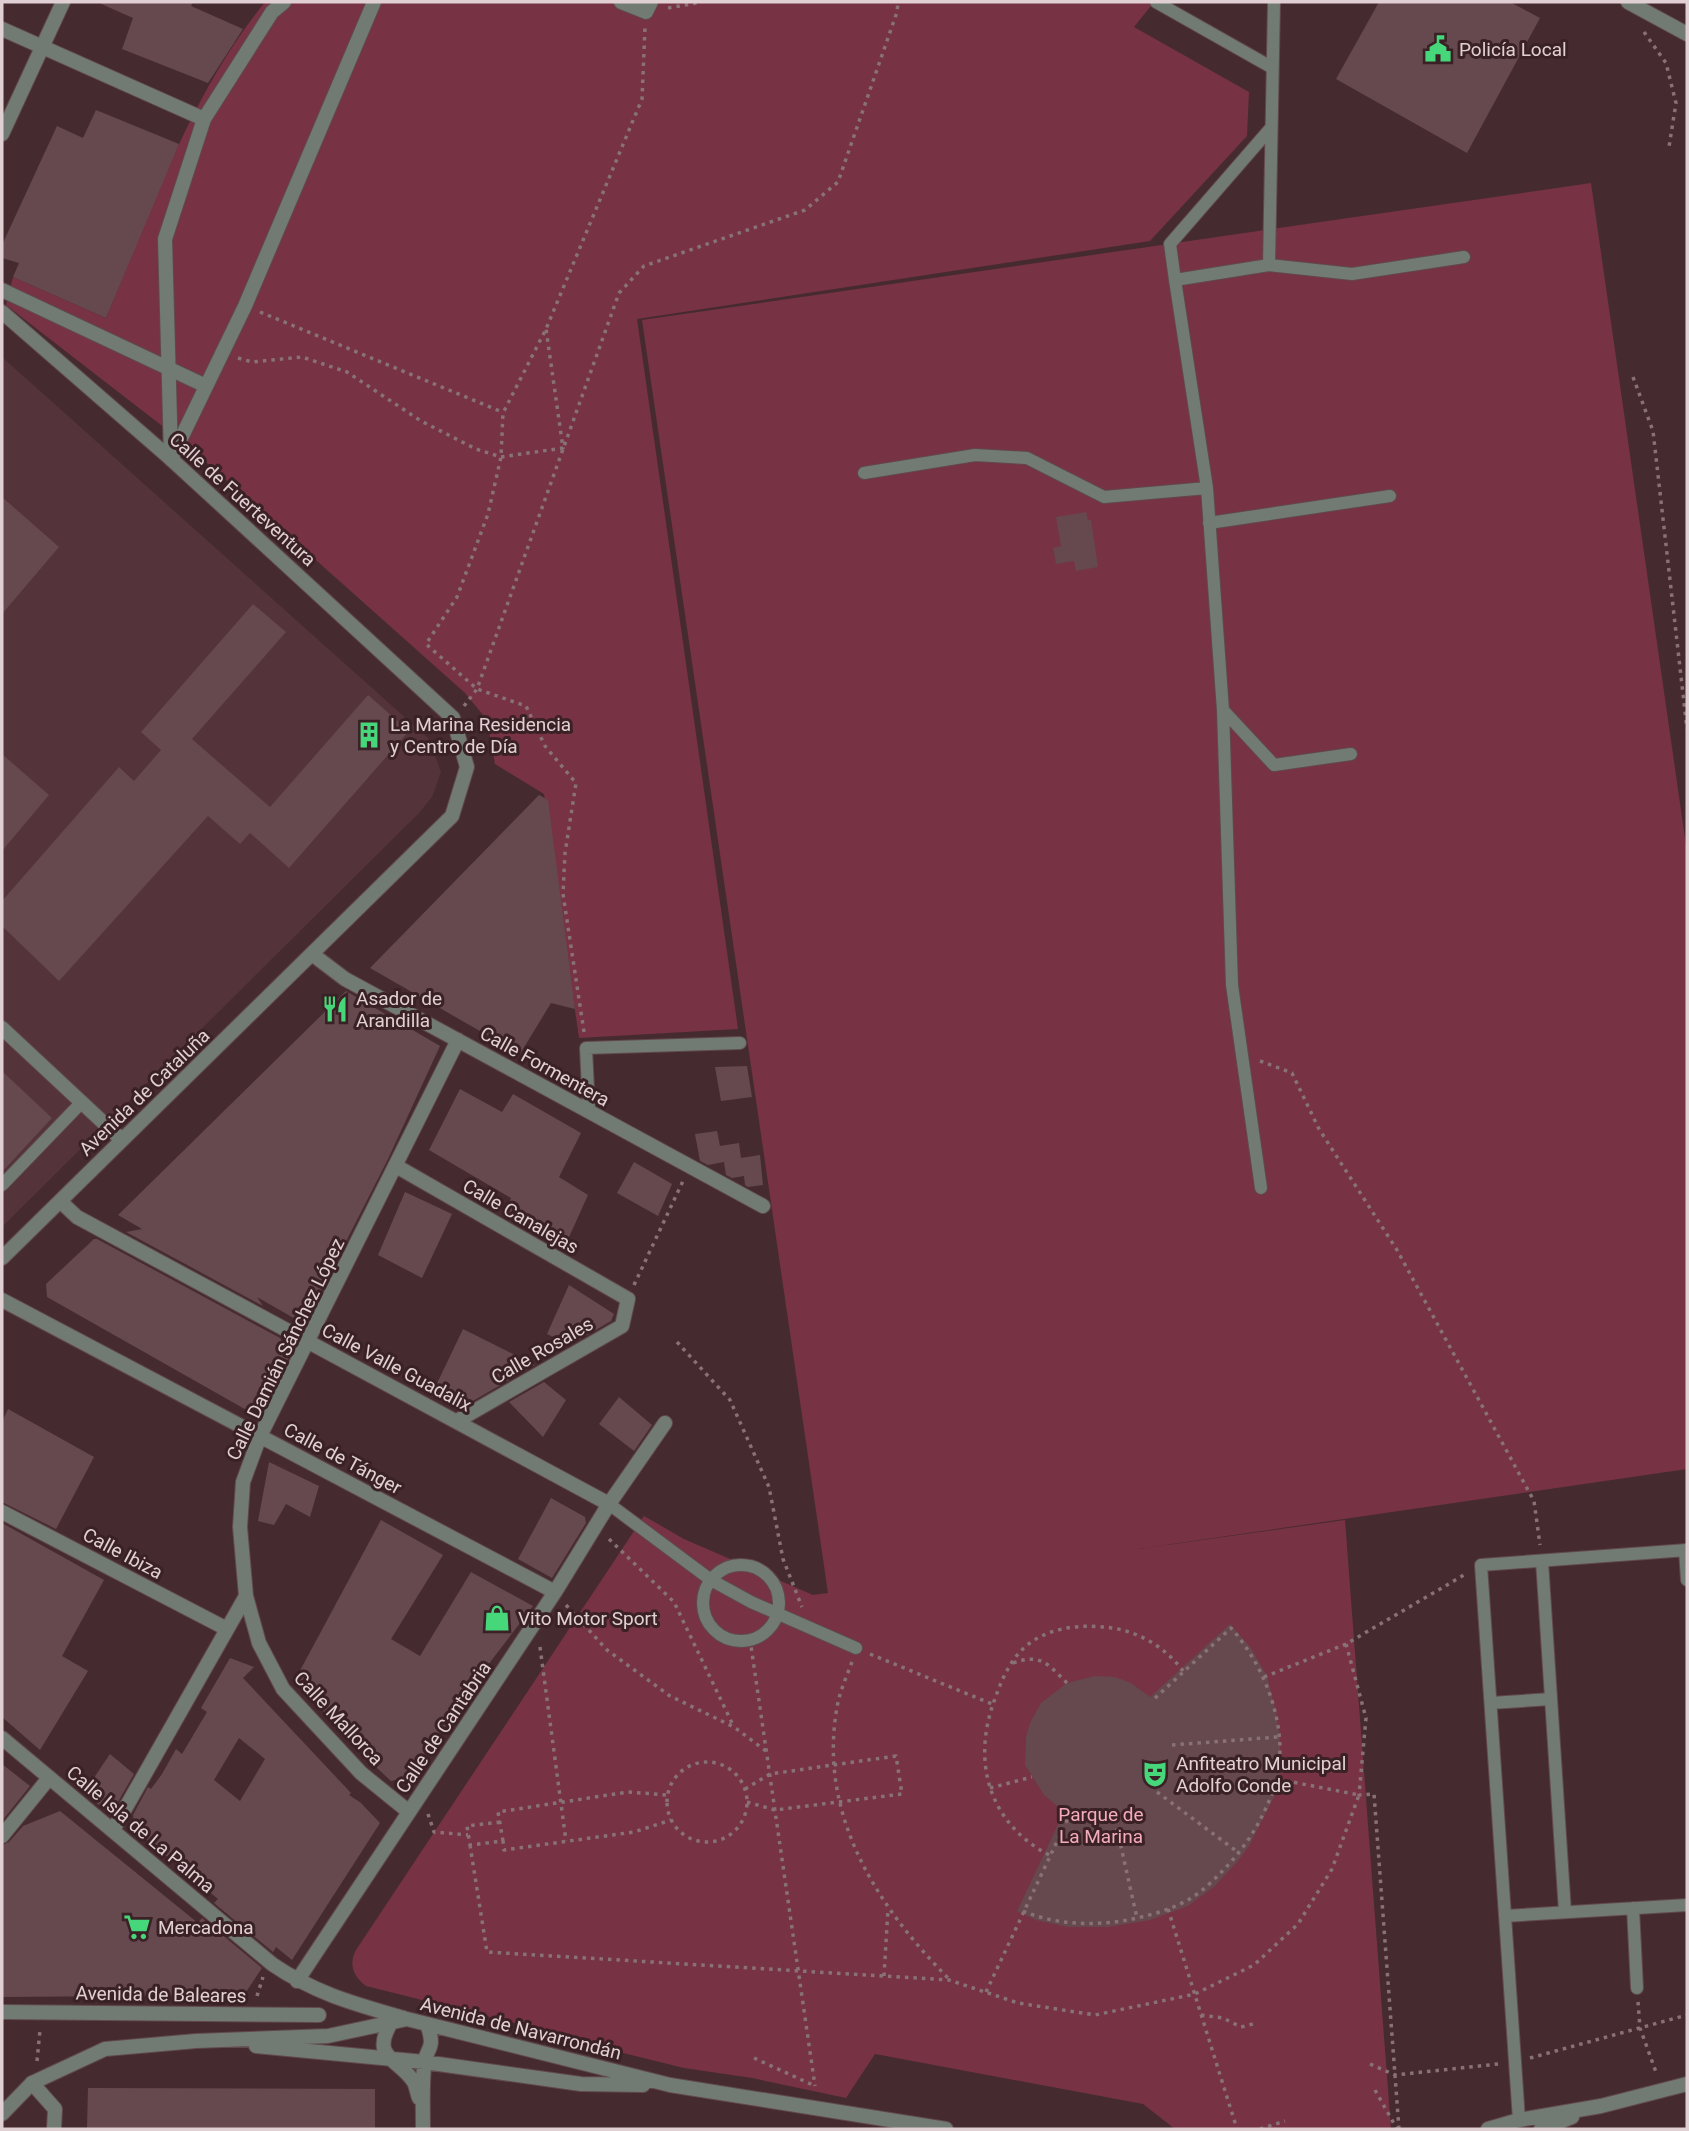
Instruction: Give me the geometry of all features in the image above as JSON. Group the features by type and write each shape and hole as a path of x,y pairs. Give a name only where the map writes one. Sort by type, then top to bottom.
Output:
{"street":[{"path":"2,134 63,2"},
{"path":"171,458 165,239 204,119 272,12 284,2"},
{"path":"171,458 245,306 374,2"},
{"path":"621,2 648,7"},
{"path":"1628,2 1687,34"},
{"path":"2,29 204,119"},
{"path":"2,290 206,386"},
{"name":"Calle de Fuerteventura","path":"2,312 171,458 453,718"},
{"name":"Avenida de Cataluña","path":"2,1258 452,816 467,767 453,718"},
{"name":"Calle Formentera","path":"313,954 345,979 763,1206"},
{"path":"2,1028 122,1140"},
{"name":"Calle Damián Sánchez López","path":"246,1596 240,1527 243,1482 260,1436 458,1040"},
{"name":"Calle Canalejas","path":"396,1166 628,1299"},
{"name":"Calle Valle Guadalix","path":"60,1201 77,1217 609,1504"},
{"name":"Calle Rosales","path":"457,1421 622,1326 628,1299"},
{"name":"Calle de Tánger","path":"2,1300 555,1592"},
{"name":"Calle de Cantabria","path":"297,1981 555,1592 595,1525 665,1423"},
{"name":"Calle Ibiza","path":"2,1512 227,1629"},
{"path":"113,1829 246,1596"},
{"name":"Calle Mallorca","path":"246,1596 259,1643 283,1689 361,1773 409,1812"},
{"name":"Calle Isla de La Palma","path":"2,1738 272,1964 297,1981 327,1995 407,2019"},
{"path":"2,1836 49,1778"},
{"name":"Avenida de Baleares","path":"2,2011 319,2015"},
{"name":"Avenida de Navarrondán","path":"2,2114 32,2083 106,2049 195,2041 328,2036 407,2019 670,2085 818,2109 902,2126 946,2129"},
{"path":"391,2023 384,2035 383,2048 414,2083 423,2113"},
{"path":"423,2129 424,2062 431,2050 432,2038 427,2024"},
{"name":"Avenida de Navarrondán","path":"195,2041 424,2062 581,2084 670,2085"},
{"path":"32,2083 55,2109 54,2129"},
{"path":"1488,2129 1519,2120 1601,2106 1687,2084"},
{"path":"1541,2129 1601,2106"}],"lane":[{"path":"1156,2 1271,67"},
{"path":"1269,265 1274,2"},
{"path":"1261,1188 1232,985 1223,710 1206,488 1170,244 1270,130"},
{"path":"1175,280 1269,265 1352,274 1464,257"},
{"path":"864,472 975,455 1027,458 1104,497 1206,488"},
{"path":"1209,523 1390,496"},
{"path":"1223,710 1274,765 1351,754"},
{"path":"589,1111 586,1048 740,1043"},
{"path":"2,1185 82,1102"},
{"path":"609,1504 711,1580 778,1614 856,1648"},
{"path":"1519,2120 1481,1565 1686,1550 1687,1580"},
{"path":"1542,1561 1565,1912"},
{"path":"741,1564 752,1566 763,1572 777,1590 778,1614 767,1630 750,1640 725,1637 714,1629 707,1618 705,1592 719,1572 741,1564"},
{"path":"1490,1703 1551,1699"},
{"path":"1505,1916 1687,1905"},
{"path":"1633,1908 1637,1988"}],"path":[{"path":"586,1048 563,894 565,853 576,783 545,746 526,706 477,689 426,644 457,597 488,514 501,457 503,413 546,329 642,99 648,7 702,2"},
{"path":"453,718 477,689 619,293 644,266 805,210 838,182 897,12 898,2"},
{"path":"1667,63 1676,103 1668,147"},
{"path":"245,306 503,413"},
{"path":"546,329 563,448"},
{"path":"222,353 252,362 302,357 347,372 421,421 476,449 501,457 563,448"},
{"path":"1633,377 1653,431 1687,729"},
{"path":"1241,1054 1292,1073 1319,1129 1397,1250 1534,1501 1542,1561"},
{"path":"628,1299 690,1166"},
{"path":"677,1342 730,1400 769,1487 783,1559 810,1628"},
{"path":"595,1525 674,1602 734,1727"},
{"path":"1264,1678 1346,1644 1481,1565"},
{"path":"555,1592 607,1650 670,1696 734,1727 766,1751"},
{"path":"536,1621 566,1841"},
{"path":"1049,1856 1026,1841 1010,1825 999,1808 985,1773 984,1743 992,1704 1011,1664 1030,1643 1045,1635 1071,1627 1097,1625 1122,1629 1143,1637 1162,1650 1183,1672"},
{"path":"1024,1911 1038,1917 1077,1923 1118,1922 1168,1909 1205,1888 1238,1853 1261,1817 1277,1779 1278,1737 1272,1701 1264,1678 1231,1628 1153,1699"},
{"path":"750,1640 818,2109"},
{"path":"500,1822 467,1826 487,1952 949,1980 1018,2003 1095,2015 1195,1994 1254,1965 1298,1924 1332,1869 1359,1795 1366,1718 1346,1644"},
{"path":"949,1980 917,1947 888,1909 858,1857 838,1802 834,1764 838,1703 856,1648 992,1704"},
{"path":"1011,1664 1036,1658 1047,1663 1067,1683"},
{"path":"1172,1745 1278,1737"},
{"path":"745,1789 769,1774 896,1756 902,1794 775,1811 747,1802"},
{"path":"717,1763 729,1768 745,1789 747,1802 738,1827 728,1836 716,1841 702,1842 690,1838 671,1820 667,1808 667,1795 672,1782 680,1772 691,1765 717,1763"},
{"path":"990,1788 1032,1777"},
{"path":"1277,1779 1359,1795 1374,1794 1398,2129"},
{"path":"667,1795 628,1792 498,1812 505,1850 634,1832 671,1820"},
{"path":"1157,1792 1238,1853"},
{"path":"421,1795 433,1832 468,1835"},
{"path":"986,1993 1069,1816"},
{"path":"1115,1820 1137,1918"},
{"path":"470,1845 503,1841"},
{"path":"884,1976 888,1909"},
{"path":"1168,1909 1237,2129"},
{"path":"1638,2004 1640,2028 1663,2090"},
{"path":"32,2083 40,2047 41,2012"},
{"path":"1201,2015 1223,2018 1241,2027 1253,2024"},
{"path":"754,2058 815,2086"},
{"path":"1375,2090 1398,2129"},
{"path":"1260,2129 1284,2121"}],"shaded area":[{"path":"2,357 428,738 441,772 432,797 419,813 2,1227"}],"green space":[{"path":"265,2 1154,2 1134,27 1249,92 1247,136 1150,241 637,319 738,1029 579,1038 544,794 495,764 487,720 465,693 188,446 6,305 13,277 106,318 157,194 194,114 215,75"},
{"name":"Parque de La Marina","path":"1591,183 1687,852 1687,1469 1138,1549 1345,1520 1391,2129 1175,2129 1143,2104 875,2054 846,2098 752,2078 684,2068 366,1986 353,1970 352,1961 356,1950 644,1516 684,1539 813,1595 828,1593 642,320"}],"building":[{"path":"97,2 193,2 191,6 243,29 208,83 122,49 133,18"},
{"name":"Policía Local","path":"1379,2 1510,2 1540,18 1467,153 1336,79"},
{"path":"96,110 179,144 106,318 13,277 19,263 2,258 2,245 57,126 83,138"},
{"path":"2,497 59,547 2,614"},
{"path":"1086,512 1088,520 1091,520 1098,567 1076,571 1074,561 1056,564 1053,548 1061,546 1056,517"},
{"path":"253,604 286,632 192,739 270,807 368,695 409,731 289,868 250,833 240,844 208,816 59,981 2,926 2,901 119,767 134,781 161,750 141,732"},
{"path":"2,754 49,795 2,851"},
{"path":"539,795 548,800 575,1009 551,1003 520,1054 370,968"},
{"path":"346,991 440,1046 388,1159 304,1324 257,1297 263,1306 126,1232 142,1229 118,1215"},
{"path":"747,1066 752,1097 721,1101 715,1067"},
{"path":"2,1071 52,1118 2,1172"},
{"path":"460,1089 502,1112 513,1094 581,1133 559,1177 588,1195 565,1246 505,1213 511,1198 429,1150"},
{"path":"717,1131 720,1146 739,1143 741,1158 760,1155 763,1185 748,1187 745,1185 744,1176 732,1178 726,1175 724,1162 708,1165 700,1161 695,1134"},
{"path":"634,1162 672,1184 658,1216 617,1193"},
{"path":"405,1192 452,1214 422,1278 378,1255"},
{"path":"94,1239 280,1338 290,1355 261,1410 250,1412 47,1297 46,1284"},
{"path":"569,1285 614,1314 611,1321 570,1345 547,1334"},
{"path":"463,1329 535,1365 457,1410 431,1396"},
{"path":"544,1382 566,1400 543,1437 509,1402"},
{"path":"619,1397 652,1425 634,1451 599,1424"},
{"path":"8,1409 94,1457 56,1529 2,1502 2,1422"},
{"path":"269,1462 319,1486 310,1517 286,1504 274,1525 258,1521"},
{"path":"551,1498 585,1517 586,1523 552,1578 518,1559"},
{"path":"381,1520 443,1555 391,1639 420,1656 471,1572 533,1606 475,1682 413,1776 391,1781 347,1740 296,1678"},
{"path":"2,1523 104,1580 62,1656 88,1671 40,1750 2,1717"},
{"name":"Anfiteatro Municipal Adolfo Conde","path":"1230,1624 1251,1648 1267,1676 1280,1740 1281,1772 1275,1795 1249,1846 1238,1861 1215,1886 1188,1906 1150,1920 1108,1927 1068,1927 1036,1920 1017,1911 1064,1812 1044,1795 1025,1765 1026,1737 1041,1703 1067,1683 1095,1676 1115,1677 1131,1683 1150,1697"},
{"path":"230,1658 254,1667 243,1678 351,1793 349,1795 361,1803 380,1823 292,1960 276,1947 273,1952 214,1903 218,1899 135,1830 133,1815 148,1787 151,1789 176,1749 182,1754 207,1712 201,1708","holes":["239,1738 265,1759 240,1801 214,1780"]},
{"path":"110,1754 134,1774 110,1816 85,1791"},
{"path":"2,1764 30,1786 2,1821"},
{"path":"60,1811 198,1923 202,1918 262,1968 244,1995 2,1997 2,1845 9,1842 23,1826"},
{"path":"88,2088 375,2089 375,2129 87,2129"}],"place":[{"name":"Policía Local","path":"1438,49"},
{"name":"La Marina Residencia y Centro de Día","path":"369,735"},
{"name":"Asador de Arandilla","path":"335,1009"},
{"name":"Vito Motor Sport","path":"497,1618"},
{"name":"Anfiteatro Municipal Adolfo Conde","path":"1155,1774"},
{"name":"Mercadona","path":"137,1927"}]}
